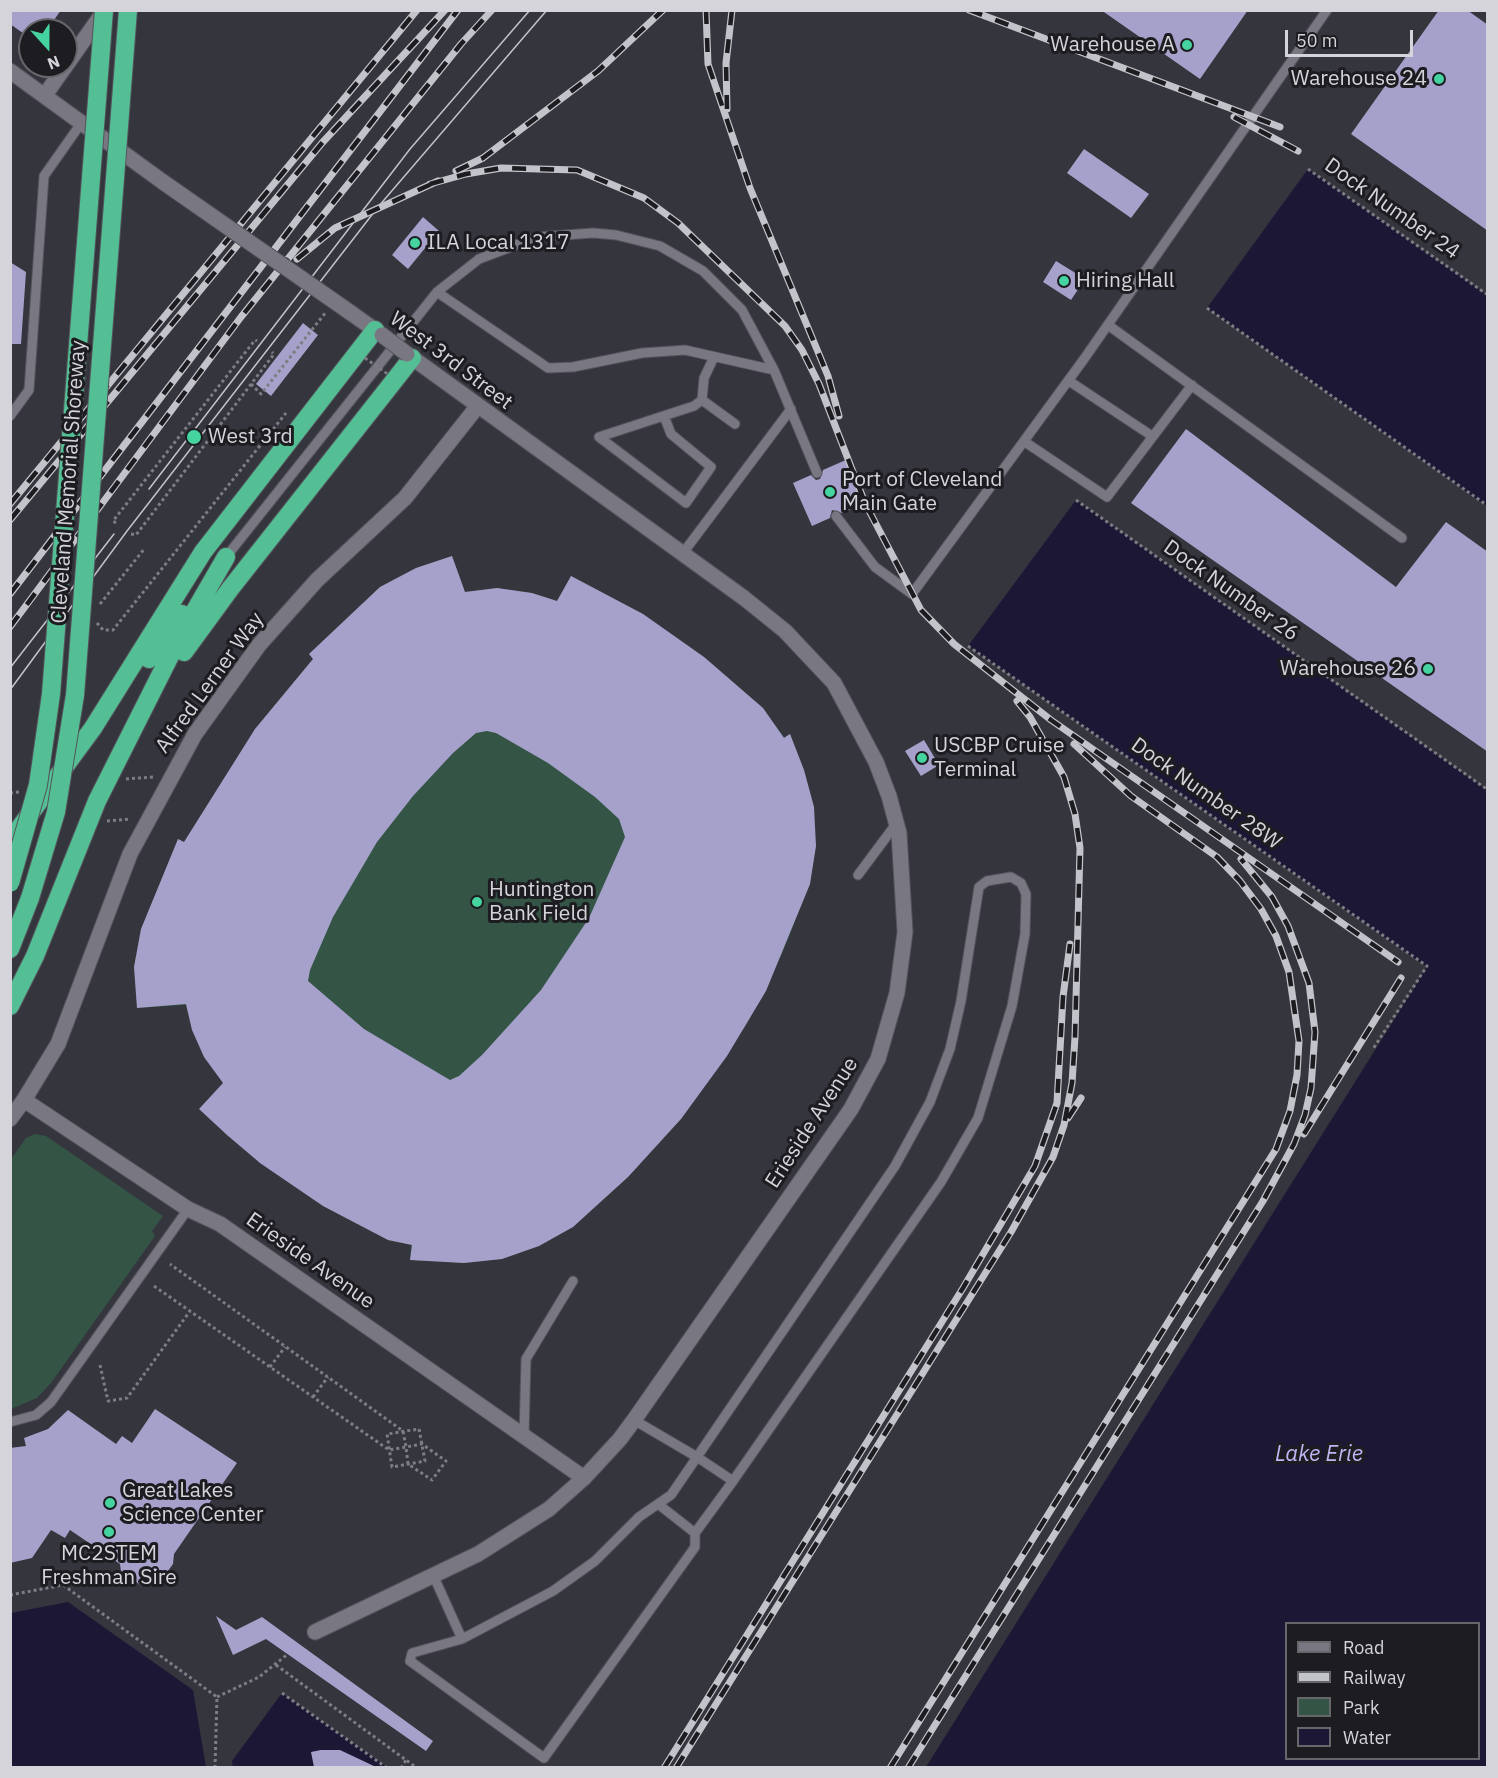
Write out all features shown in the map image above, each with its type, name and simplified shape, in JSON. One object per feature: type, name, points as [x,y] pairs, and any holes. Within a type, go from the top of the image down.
[{"type":"highway","name":"Cleveland Memorial Shoreway","points":[[10,883],[38,785],[51,694],[104,10]]},
{"type":"highway","name":"Cleveland Memorial Shoreway","points":[[10,949],[30,898],[56,812],[75,695],[128,10]]},
{"type":"highway","points":[[10,841],[93,728],[208,544],[379,332]]},
{"type":"highway","points":[[138,721],[230,589],[410,356]]},
{"type":"highway","points":[[10,1006],[34,956],[90,816],[177,642],[226,557]]},
{"type":"highway","points":[[93,728],[136,678],[226,557]]},
{"type":"street","points":[[45,95],[104,10]]},
{"type":"street","name":"West 3rd Street","points":[[10,71],[163,182],[379,332],[477,407],[683,553],[785,631],[834,683],[848,705]]},
{"type":"street","name":"Alfred Lerner Way","points":[[24,1100],[58,1044],[110,904],[147,817],[195,734],[259,645],[317,580],[405,498],[477,407]]},
{"type":"street","name":"Erieside Avenue","points":[[315,1632],[434,1577],[520,1529],[549,1509],[584,1478],[621,1438],[851,1110],[878,1059],[897,993],[905,932],[904,884],[896,824],[876,762],[848,705]]},
{"type":"street","points":[[10,1119],[24,1100]]},
{"type":"street","name":"Erieside Avenue","points":[[24,1100],[189,1209],[220,1224],[584,1478]]},
{"type":"lane","points":[[836,516],[875,567],[912,594],[1069,381],[1328,10]]},
{"type":"lane","points":[[10,416],[29,390],[44,176],[82,122]]},
{"type":"lane","points":[[226,557],[437,292],[479,259],[537,237],[593,233],[638,240],[683,258],[716,283],[742,310],[774,370],[817,472]]},
{"type":"lane","points":[[437,292],[548,368],[573,367],[642,353],[685,350],[774,370]]},
{"type":"lane","points":[[1108,325],[1402,538]]},
{"type":"lane","points":[[664,416],[671,434],[711,467],[686,503],[599,437],[694,406],[702,400],[704,378],[714,357]]},
{"type":"lane","points":[[1069,381],[1152,436]]},
{"type":"lane","points":[[1025,442],[1107,496],[1192,385]]},
{"type":"lane","points":[[702,400],[735,424]]},
{"type":"lane","points":[[683,553],[791,409]]},
{"type":"lane","points":[[858,875],[896,824]]},
{"type":"lane","points":[[1011,877],[1022,883],[1026,894],[1025,934],[1012,1006],[978,1118],[942,1182],[734,1481],[695,1533],[695,1547],[544,1758],[410,1661],[412,1653],[462,1639],[553,1591],[595,1561],[639,1517],[671,1495],[895,1166],[930,1102],[952,1039],[979,887],[987,881],[1011,877]]},
{"type":"lane","points":[[10,1422],[36,1415],[51,1402],[189,1209]]},
{"type":"lane","points":[[524,1436],[526,1359],[573,1281]]},
{"type":"lane","points":[[634,1420],[734,1481]]},
{"type":"lane","points":[[658,1504],[695,1533]]},
{"type":"lane","points":[[434,1577],[462,1639]]},
{"type":"path","name":"Dock Number 24","points":[[1308,169],[1488,295]]},
{"type":"path","points":[[251,384],[261,394],[334,301]]},
{"type":"path","points":[[1207,308],[1488,506]]},
{"type":"path","points":[[116,523],[113,521],[255,340],[257,341]]},
{"type":"path","points":[[131,534],[136,536],[274,354],[272,352]]},
{"type":"path","points":[[365,358],[389,375]]},
{"type":"path","points":[[95,622],[103,630],[113,630],[291,407]]},
{"type":"path","name":"Dock Number 26","points":[[1076,500],[1488,790]]},
{"type":"path","points":[[94,612],[145,548]]},
{"type":"path","name":"Dock Number 28W","points":[[968,646],[1427,966],[1373,1049]]},
{"type":"path","points":[[123,779],[169,777]]},
{"type":"path","points":[[101,822],[147,817]]},
{"type":"path","points":[[154,1286],[389,1450],[406,1447],[422,1444],[446,1461],[432,1480],[408,1464],[406,1447],[403,1431],[170,1264]]},
{"type":"path","points":[[100,1365],[108,1401],[127,1398],[190,1311]]},
{"type":"path","points":[[270,1366],[285,1347]]},
{"type":"path","points":[[313,1396],[328,1377]]},
{"type":"path","points":[[419,1429],[422,1444],[425,1461],[392,1467],[387,1434],[419,1429]]},
{"type":"path","points":[[10,1594],[63,1585],[217,1697]]},
{"type":"path","points":[[217,1697],[259,1677],[288,1654]]},
{"type":"path","points":[[276,1665],[417,1767]]},
{"type":"path","points":[[282,1693],[387,1767]]},
{"type":"path","points":[[215,1767],[217,1697]]},
{"type":"path","points":[[401,1767],[406,1760]]},
{"type":"green space","name":"Huntington Bank Field","points":[[452,556],[465,592],[497,588],[532,593],[557,601],[571,576],[643,614],[704,657],[763,708],[784,737],[790,734],[804,770],[814,807],[810,884],[782,954],[747,1024],[681,1119],[628,1177],[573,1227],[539,1246],[502,1259],[464,1263],[410,1260],[411,1245],[388,1240],[323,1206],[260,1163],[223,1083],[192,1030],[186,1005],[137,1008],[134,967],[141,929],[178,839],[184,842],[255,729],[313,659],[309,654],[380,587],[416,568]]},
{"type":"green space","points":[[35,1134],[46,1136],[163,1216],[152,1231],[155,1236],[51,1383],[37,1398],[11,1409],[11,1159],[26,1138]]},
{"type":"water","points":[[1308,169],[1487,295],[1487,506],[1207,308]]},
{"type":"water","name":"Lake Erie","points":[[1076,500],[1487,790],[1487,1767],[926,1767],[1427,967],[968,646]]},
{"type":"water","points":[[68,1602],[193,1690],[206,1767],[11,1767],[11,1613]]},
{"type":"water","points":[[282,1693],[387,1767],[233,1768],[232,1761]]},
{"type":"building","points":[[10,10],[61,10],[55,18],[18,18],[18,30],[10,24]]},
{"type":"building","name":"Warehouse A","points":[[1101,10],[1248,10],[1200,79]]},
{"type":"building","name":"Warehouse 24","points":[[1439,10],[1467,10],[1488,25],[1488,231],[1351,134]]},
{"type":"building","points":[[1084,149],[1149,194],[1131,218],[1067,173]]},
{"type":"building","name":"ILA Local 1317","points":[[423,217],[439,231],[408,269],[392,255]]},
{"type":"building","name":"Hiring Hall","points":[[1056,261],[1085,279],[1071,300],[1043,282]]},
{"type":"building","points":[[10,262],[26,272],[21,344],[10,344]]},
{"type":"building","points":[[303,323],[318,335],[271,396],[256,384]]},
{"type":"building","name":"Warehouse 26","points":[[1186,429],[1396,587],[1446,522],[1488,552],[1488,752],[1131,503]]},
{"type":"building","name":"Port of Cleveland Main Gate","points":[[848,459],[867,502],[842,513],[832,510],[830,518],[812,526],[793,483],[811,475],[816,480],[820,479],[823,470]]},
{"type":"building","name":"Huntington Bank Field","points":[[452,556],[465,592],[497,588],[532,593],[557,601],[571,576],[643,614],[704,657],[763,708],[784,738],[790,734],[804,770],[814,807],[816,846],[810,884],[766,991],[727,1056],[681,1119],[628,1177],[573,1227],[539,1246],[502,1259],[464,1263],[410,1260],[412,1245],[388,1240],[323,1206],[260,1163],[227,1135],[199,1109],[223,1083],[204,1057],[192,1030],[186,1004],[137,1008],[134,967],[141,929],[178,839],[184,842],[255,729],[313,659],[309,654],[380,587],[416,568]],"holes":[[[487,731],[496,733],[548,763],[595,797],[619,819],[625,837],[589,918],[541,990],[482,1055],[459,1076],[450,1080],[364,1029],[308,981],[310,970],[333,917],[377,842],[413,796],[453,753],[476,733]]]},
{"type":"building","name":"USCBP Cruise Terminal","points":[[924,740],[939,765],[921,776],[905,751]]},
{"type":"building","name":"Great Lakes Science Center","points":[[155,1409],[237,1463],[174,1554],[173,1564],[157,1586],[154,1584],[142,1586],[121,1572],[120,1564],[70,1530],[65,1538],[51,1530],[32,1558],[10,1563],[10,1448],[26,1446],[24,1438],[48,1429],[68,1410],[116,1444],[122,1436],[132,1443]]},
{"type":"building","points":[[216,1616],[236,1630],[262,1617],[433,1741],[426,1751],[266,1639],[233,1655]]},
{"type":"building","points":[[340,1750],[376,1767],[314,1767],[311,1752]]},
{"type":"tram line","points":[[149,489],[410,149],[530,10]]},
{"type":"tram line","points":[[10,690],[127,531],[378,207],[547,10]]},
{"type":"tram line","points":[[10,668],[114,534]]},
{"type":"railway","points":[[10,504],[417,10]]},
{"type":"railway","points":[[10,520],[322,143],[445,10]]},
{"type":"railway","points":[[10,594],[458,10]]},
{"type":"railway","points":[[10,627],[241,317],[461,44],[492,10]]},
{"type":"railway","points":[[456,171],[483,158],[598,71],[663,10]]},
{"type":"railway","points":[[706,10],[708,64],[750,188],[828,376],[839,416]]},
{"type":"railway","points":[[727,109],[726,63],[732,10]]},
{"type":"railway","points":[[969,10],[1280,127]]},
{"type":"railway","points":[[1234,117],[1298,151]]},
{"type":"railway","points":[[430,184],[466,174],[501,168],[577,170],[644,198],[678,223],[785,326],[802,350],[819,384],[865,503],[921,610],[954,644],[1051,720],[1398,962]]},
{"type":"railway","points":[[297,259],[335,228],[438,181]]},
{"type":"railway","points":[[676,1768],[1011,1232],[1053,1157],[1064,1125],[1072,1083],[1075,1037],[1080,848],[1075,814],[1064,777],[1030,717],[1017,701]]},
{"type":"railway","points":[[890,1768],[1276,1149],[1290,1111],[1297,1075],[1299,1041],[1289,972],[1276,936],[1261,909],[1240,881],[1217,857],[1131,796],[1074,744]]},
{"type":"railway","points":[[908,1768],[1263,1201],[1294,1144],[1305,1115],[1311,1088],[1315,1032],[1309,983],[1288,926],[1272,897],[1241,859]]},
{"type":"railway","points":[[664,1768],[963,1288],[1035,1166],[1057,1103],[1063,997],[1070,944]]},
{"type":"railway","points":[[1304,1134],[1401,978]]},
{"type":"railway","points":[[1068,1118],[1081,1098]]},
{"type":"place","name":"Warehouse A","points":[[1187,45]]},
{"type":"place","name":"Warehouse 24","points":[[1439,79]]},
{"type":"place","name":"ILA Local 1317","points":[[415,243]]},
{"type":"place","name":"Hiring Hall","points":[[1064,281]]},
{"type":"place","name":"West 3rd","points":[[194,437]]},
{"type":"place","name":"Port of Cleveland Main Gate","points":[[830,492]]},
{"type":"place","name":"Warehouse 26","points":[[1428,669]]},
{"type":"place","name":"USCBP Cruise Terminal","points":[[922,758]]},
{"type":"place","name":"Huntington Bank Field","points":[[477,902]]},
{"type":"place","name":"Great Lakes Science Center","points":[[110,1503]]},
{"type":"place","name":"MC2STEM Freshman Sire","points":[[109,1532]]}]
